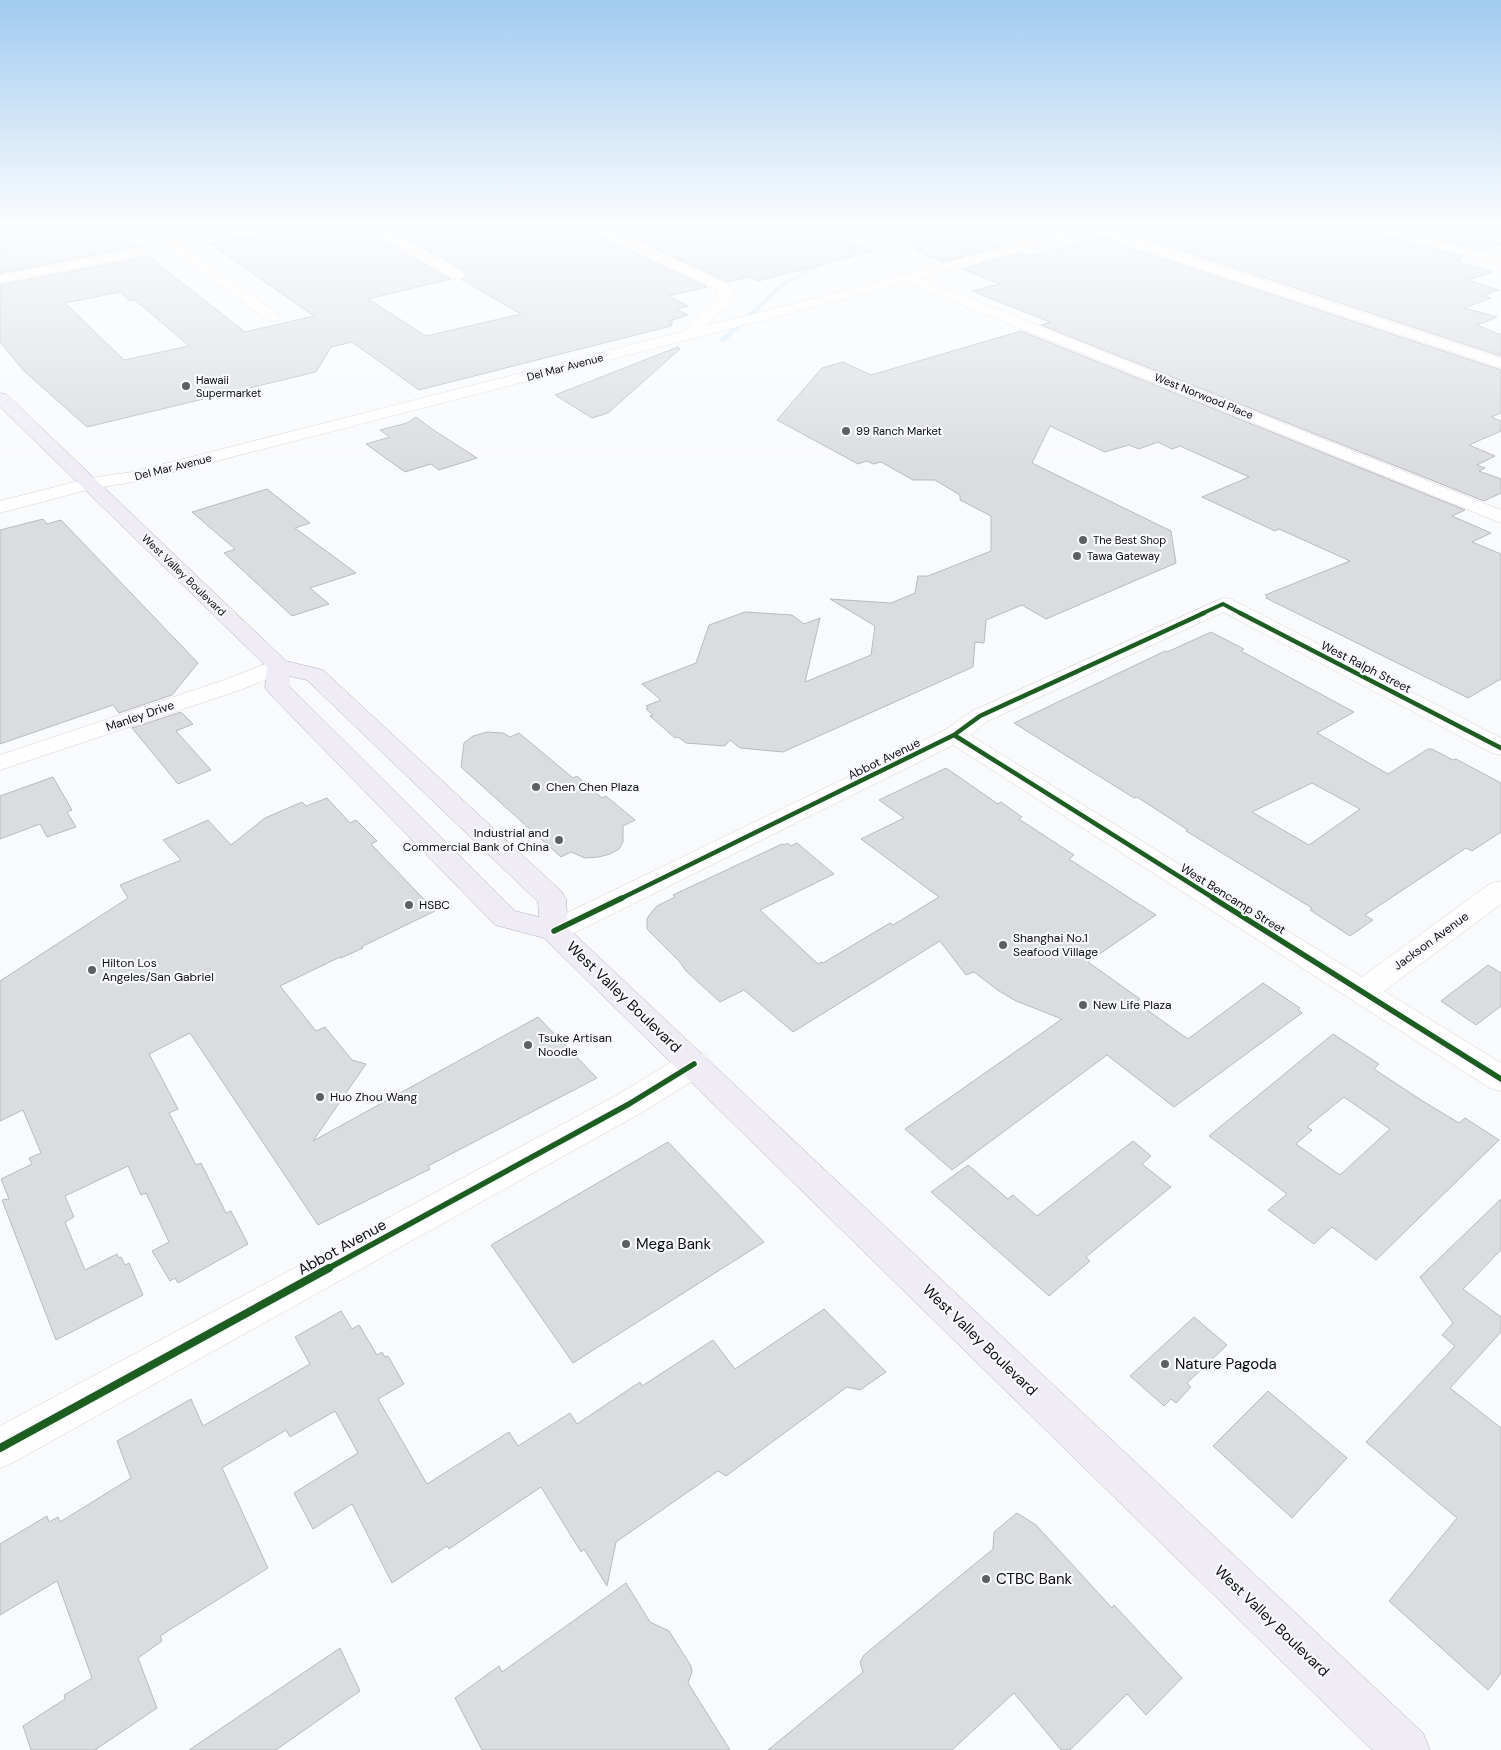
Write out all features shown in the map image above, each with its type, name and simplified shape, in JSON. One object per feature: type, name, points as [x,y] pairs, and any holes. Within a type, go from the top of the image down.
[{"type":"main road","name":"West Valley Boulevard","points":[[0,398],[278,666],[276,688],[505,918],[554,931],[1406,1750]]},
{"type":"main road","points":[[278,666],[315,675],[552,898],[554,931]]},
{"type":"street","points":[[260,308],[274,318]]},
{"type":"street","points":[[689,334],[717,308]]},
{"type":"street","name":"Del Mar Avenue","points":[[0,507],[90,484],[132,477],[793,308]]},
{"type":"street","name":"West Norwood Place","points":[[982,308],[1501,517]]},
{"type":"street","points":[[1334,308],[1501,362]]},
{"type":"street","name":"Abbot Avenue","points":[[554,931],[954,735],[980,716],[1223,604]]},
{"type":"street","name":"West Ralph Street","points":[[1223,604],[1501,748]]},
{"type":"street","name":"Manley Drive","points":[[0,763],[235,684],[278,666]]},
{"type":"street","name":"West Bencamp Street","points":[[954,735],[1501,1079]]},
{"type":"street","name":"Jackson Avenue","points":[[1362,992],[1501,890]]},
{"type":"street","name":"Abbot Avenue","points":[[0,1448],[629,1104],[694,1064]]},
{"type":"building","points":[[0,308],[70,308],[124,360],[189,346],[144,308],[214,308],[245,332],[314,316],[302,308],[382,308],[426,336],[521,314],[510,308],[681,308],[676,309],[688,315],[669,321],[673,323],[670,323],[671,326],[419,390],[352,342],[331,347],[316,372],[87,427],[24,371],[0,342]]},
{"type":"building","points":[[1014,308],[1311,308],[1501,370],[1501,413],[1491,417],[1501,421],[1501,431],[1469,445],[1495,456],[1477,465],[1485,468],[1479,471],[1501,479],[1501,493],[1484,501],[1041,325],[1050,322]]},
{"type":"building","points":[[1355,308],[1465,308],[1497,317],[1477,325],[1501,335],[1501,356]]},
{"type":"building","points":[[1021,331],[1465,510],[1452,516],[1491,533],[1472,542],[1501,554],[1501,679],[1468,698],[1266,598],[1268,597],[1265,595],[1350,561],[1279,529],[1275,531],[1202,497],[1249,477],[1180,446],[1172,449],[1158,442],[1139,449],[1129,445],[1105,452],[1050,426],[1032,463],[1171,531],[1176,563],[1046,619],[1022,605],[986,620],[984,643],[975,642],[973,667],[783,752],[740,748],[730,740],[725,746],[686,743],[678,737],[675,738],[650,716],[653,715],[646,709],[648,708],[646,706],[661,700],[642,684],[696,663],[709,625],[745,612],[792,615],[804,624],[820,618],[805,682],[871,655],[875,626],[830,599],[891,603],[915,593],[918,576],[928,576],[991,551],[991,516],[960,500],[960,495],[935,480],[913,480],[881,462],[873,464],[867,461],[858,464],[777,420],[822,368],[843,362],[871,375]]},
{"type":"building","points":[[678,347],[680,349],[608,413],[592,418],[555,395]]},
{"type":"building","points":[[416,417],[477,458],[439,470],[431,464],[405,472],[366,444],[390,437],[380,430],[407,423]]},
{"type":"building","points":[[267,489],[310,523],[295,528],[356,573],[310,588],[329,604],[292,616],[224,553],[235,549],[192,512]]},
{"type":"building","points":[[43,519],[47,524],[61,520],[198,663],[172,695],[119,713],[113,705],[0,744],[0,530]]},
{"type":"building","points":[[1211,632],[1244,649],[1241,651],[1354,712],[1317,733],[1388,774],[1428,749],[1432,749],[1453,760],[1456,759],[1501,783],[1501,832],[1472,851],[1466,848],[1365,915],[1373,920],[1350,936],[1310,910],[1312,908],[1186,831],[1188,830],[1137,797],[1134,798],[1014,723],[1165,651],[1167,652]],"holes":[[[1312,783],[1360,809],[1309,845],[1252,812]]]},
{"type":"building","points":[[181,712],[193,724],[176,731],[211,770],[178,784],[132,728]]},
{"type":"building","name":"Chen Chen Plaza","points":[[487,732],[503,733],[510,737],[519,733],[573,778],[577,776],[602,798],[606,796],[635,820],[623,826],[623,842],[619,849],[599,857],[585,858],[571,852],[561,857],[461,767],[464,743],[473,736]]},
{"type":"building","points":[[946,768],[998,804],[1001,802],[1022,817],[1019,819],[1074,855],[1069,859],[1156,915],[1088,962],[1140,999],[1136,1002],[1188,1039],[1263,983],[1300,1008],[1298,1010],[1302,1013],[1174,1107],[1107,1055],[952,1170],[905,1129],[1062,1019],[1016,1001],[974,972],[966,975],[940,941],[793,1032],[744,990],[720,1002],[686,971],[679,961],[647,929],[647,919],[650,914],[657,906],[675,897],[673,895],[782,844],[788,843],[791,846],[797,843],[834,874],[760,910],[818,964],[823,963],[890,923],[893,925],[939,897],[861,839],[904,818],[879,800]]},
{"type":"building","points":[[53,777],[72,810],[67,812],[76,827],[47,837],[40,824],[0,839],[0,796]]},
{"type":"building","points":[[327,798],[350,823],[356,820],[377,841],[371,844],[435,911],[361,947],[363,948],[280,986],[316,1031],[325,1027],[352,1060],[366,1064],[313,1141],[538,1017],[597,1078],[428,1166],[430,1169],[318,1225],[190,1033],[149,1054],[178,1109],[169,1113],[196,1165],[201,1163],[226,1213],[231,1211],[248,1244],[178,1283],[175,1278],[170,1281],[152,1251],[169,1242],[146,1193],[141,1195],[128,1166],[65,1196],[74,1217],[65,1222],[85,1270],[117,1254],[125,1265],[129,1263],[143,1295],[56,1340],[2,1200],[9,1199],[1,1179],[32,1164],[29,1158],[41,1153],[23,1110],[0,1121],[0,981],[128,898],[120,885],[181,860],[163,840],[208,820],[231,845],[265,818],[302,802],[306,806]]},
{"type":"building","points":[[1488,965],[1501,973],[1501,1006],[1476,1025],[1441,1001]]},
{"type":"building","points":[[1333,1034],[1379,1064],[1374,1069],[1421,1100],[1459,1123],[1465,1118],[1499,1140],[1376,1260],[1332,1227],[1314,1244],[1268,1210],[1287,1194],[1209,1136]],"holes":[[[1344,1097],[1390,1129],[1340,1175],[1296,1144],[1312,1130],[1307,1127]]]},
{"type":"building","points":[[1133,1141],[1151,1156],[1142,1164],[1171,1187],[1086,1257],[1090,1261],[1049,1296],[931,1192],[968,1165],[1008,1199],[1013,1195],[1037,1216]]},
{"type":"building","points":[[668,1142],[764,1242],[573,1363],[491,1245]]},
{"type":"building","points":[[1501,1199],[1501,1250],[1463,1289],[1501,1317],[1501,1332],[1450,1388],[1501,1428],[1501,1673],[1488,1690],[1389,1601],[1457,1518],[1366,1442],[1455,1346],[1442,1335],[1453,1323],[1420,1277]]},
{"type":"building","points":[[824,1309],[886,1372],[860,1390],[847,1387],[726,1476],[718,1471],[616,1542],[607,1586],[584,1549],[581,1552],[541,1487],[449,1549],[447,1546],[392,1583],[352,1504],[313,1529],[294,1493],[358,1453],[335,1411],[290,1437],[286,1430],[222,1468],[268,1568],[160,1636],[162,1641],[138,1658],[157,1708],[95,1750],[31,1750],[23,1726],[65,1699],[64,1695],[92,1678],[57,1581],[0,1615],[0,1544],[47,1516],[49,1522],[58,1517],[60,1522],[131,1478],[117,1441],[191,1399],[203,1426],[310,1364],[295,1337],[341,1311],[352,1329],[359,1325],[377,1355],[382,1352],[385,1357],[388,1356],[404,1384],[378,1399],[427,1484],[509,1432],[518,1446],[570,1413],[577,1424],[640,1382],[642,1386],[713,1340],[735,1369]]},
{"type":"building","points":[[1194,1317],[1227,1345],[1187,1383],[1191,1387],[1176,1403],[1171,1399],[1164,1406],[1130,1376]]},
{"type":"building","points":[[1268,1391],[1347,1458],[1292,1518],[1213,1446]]},
{"type":"building","points":[[1017,1513],[1036,1525],[1112,1608],[1114,1605],[1182,1678],[1146,1715],[1127,1694],[1070,1750],[1061,1750],[1014,1693],[952,1750],[768,1750],[863,1672],[860,1662],[864,1655],[993,1549],[994,1532]]},
{"type":"building","points":[[626,1583],[650,1622],[669,1631],[691,1666],[692,1672],[688,1683],[730,1750],[482,1750],[455,1698],[499,1666],[502,1672]]},
{"type":"building","points":[[340,1648],[360,1691],[276,1750],[189,1750]]},
{"type":"waterway","points":[[723,340],[758,308]]},
{"type":"cycle path","points":[[554,931],[954,735],[980,716],[1223,604],[1501,748]]},
{"type":"cycle path","points":[[954,735],[1501,1079]]},
{"type":"cycle path","points":[[0,1448],[629,1104],[694,1064]]},
{"type":"place","name":"Hawaii Supermarket","points":[[186,386]]},
{"type":"place","name":"99 Ranch Market","points":[[846,431]]},
{"type":"place","name":"The Best Shop","points":[[1083,540]]},
{"type":"place","name":"Tawa Gateway","points":[[1077,556]]},
{"type":"place","name":"Chen Chen Plaza","points":[[536,787]]},
{"type":"place","name":"Industrial and Commercial Bank of China","points":[[559,840]]},
{"type":"place","name":"HSBC","points":[[409,905]]},
{"type":"place","name":"Shanghai No.1 Seafood Village","points":[[1003,945]]},
{"type":"place","name":"Hilton Los Angeles/San Gabriel","points":[[92,970]]},
{"type":"place","name":"New Life Plaza","points":[[1083,1005]]},
{"type":"place","name":"Tsuke Artisan Noodle","points":[[528,1045]]},
{"type":"place","name":"Huo Zhou Wang","points":[[320,1097]]},
{"type":"place","name":"Mega Bank","points":[[626,1244]]},
{"type":"place","name":"Nature Pagoda","points":[[1165,1364]]},
{"type":"place","name":"CTBC Bank","points":[[986,1579]]}]
